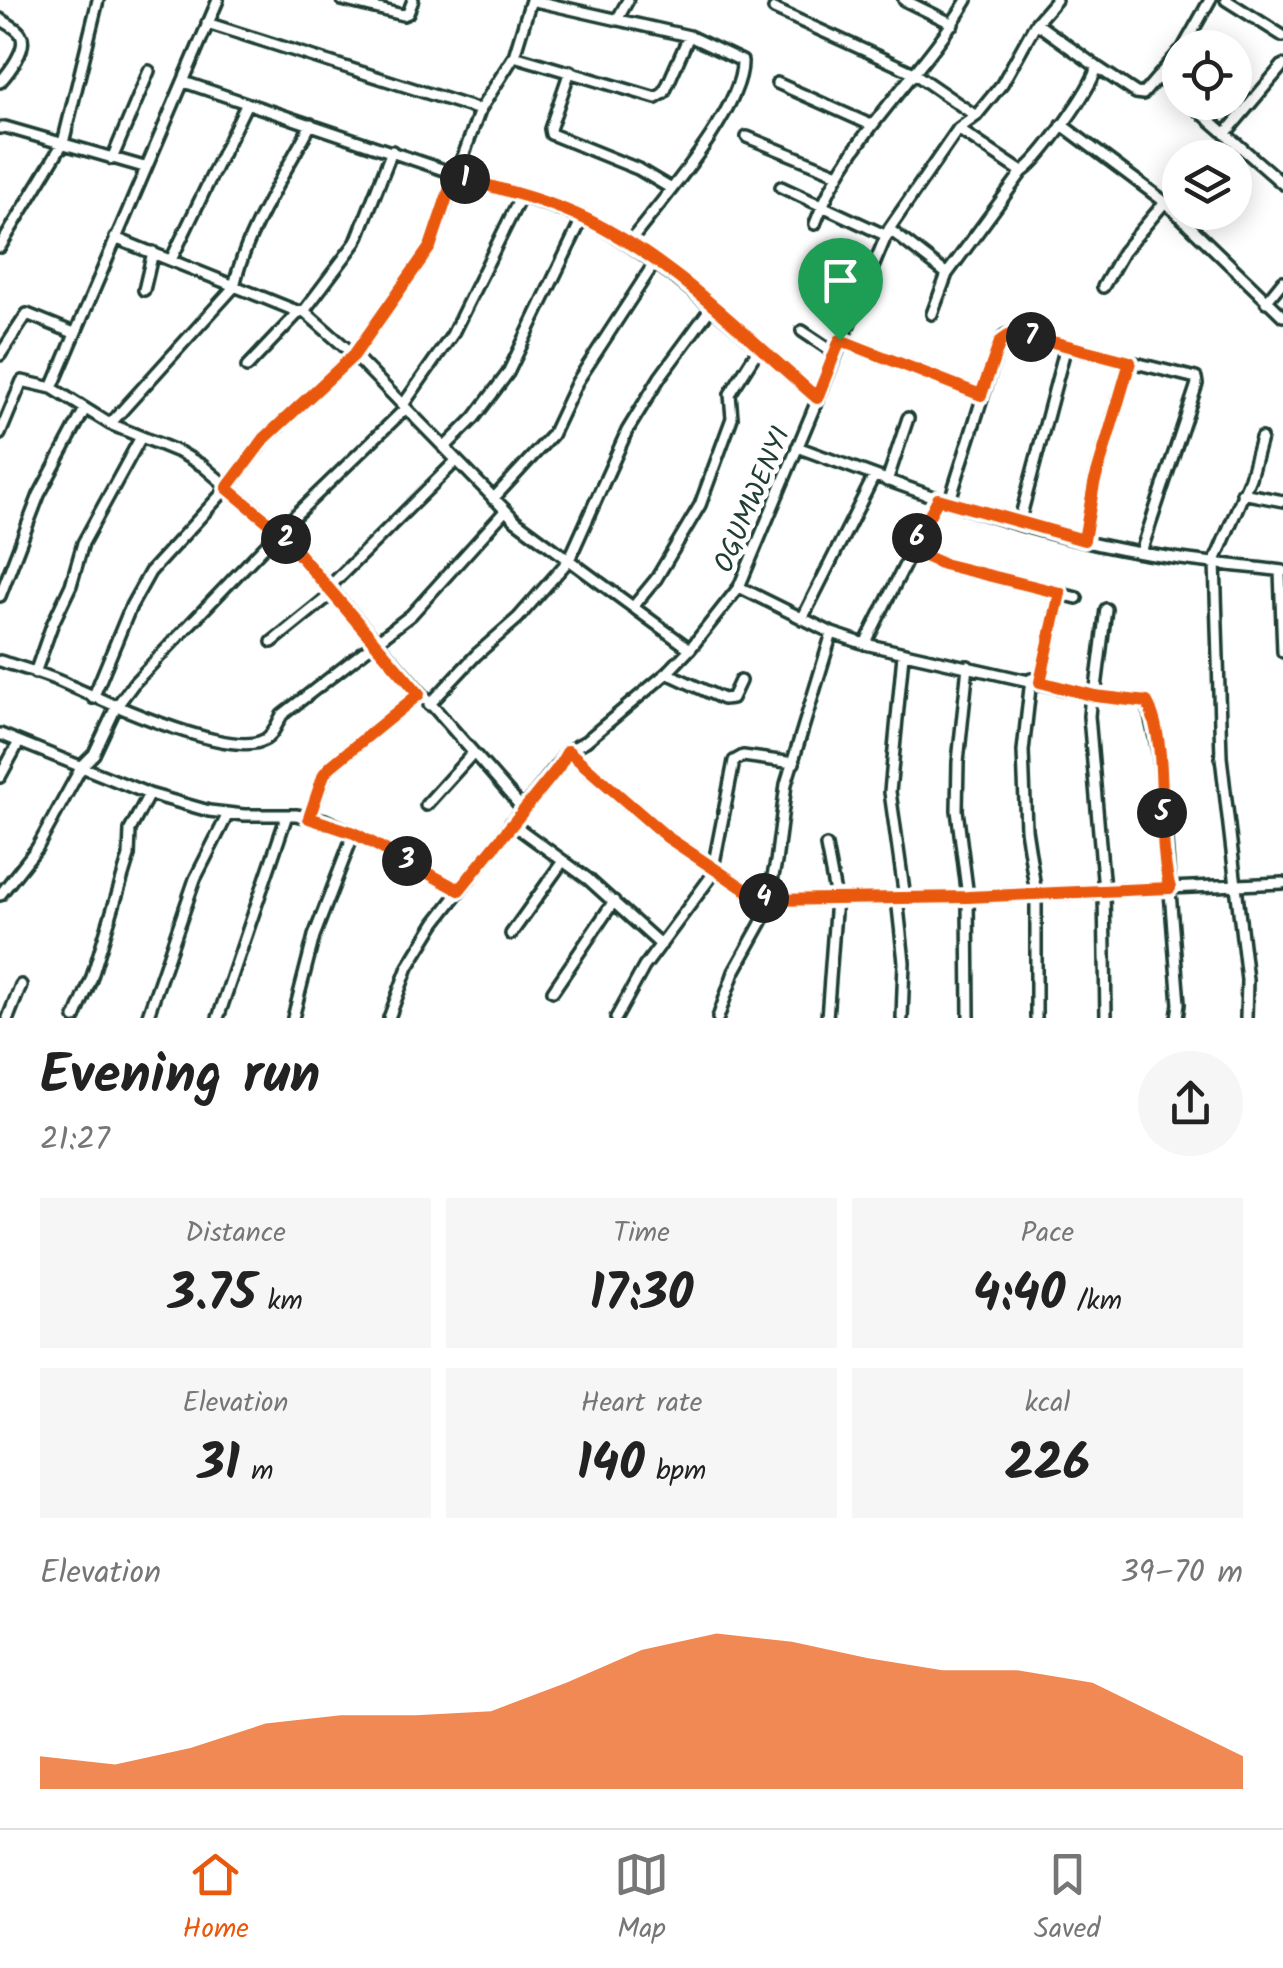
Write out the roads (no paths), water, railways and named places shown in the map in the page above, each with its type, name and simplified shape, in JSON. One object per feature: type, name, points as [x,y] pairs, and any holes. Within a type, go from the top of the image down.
[{"type":"street","points":[[0,247],[63,143],[98,0]]},
{"type":"street","points":[[52,388],[218,0]]},
{"type":"street","points":[[342,0],[405,15],[413,0]]},
{"type":"street","points":[[93,698],[130,606],[150,572],[227,488],[264,439],[354,355],[430,247],[480,110],[514,56],[531,0],[689,36],[738,58],[744,66],[740,84],[711,136],[629,242]]},
{"type":"street","points":[[617,20],[628,0]]},
{"type":"street","points":[[904,0],[953,24]]},
{"type":"street","points":[[816,224],[838,174],[871,125],[953,24],[967,0]]},
{"type":"street","name":"OGUMWENYI","points":[[389,1018],[408,966],[459,890],[568,751],[667,673],[739,587],[888,232],[958,130],[976,116],[1012,69],[1036,23],[1056,0]]},
{"type":"street","points":[[1192,30],[1210,0]]},
{"type":"street","points":[[1226,0],[1283,36]]},
{"type":"street","points":[[774,9],[912,72],[976,116]]},
{"type":"street","points":[[0,18],[23,38],[22,48],[0,82]]},
{"type":"street","points":[[207,23],[480,110]]},
{"type":"street","points":[[1036,23],[1136,93],[1143,94],[1162,72]]},
{"type":"street","points":[[514,56],[656,98],[664,93],[689,36]]},
{"type":"street","points":[[1225,134],[1283,65]]},
{"type":"street","points":[[932,314],[948,274],[1022,172],[1062,125],[1093,80],[1097,67]]},
{"type":"street","points":[[112,159],[149,71]]},
{"type":"street","points":[[570,71],[551,134],[625,163],[670,188]]},
{"type":"street","points":[[1158,77],[1162,80]]},
{"type":"street","points":[[184,82],[583,217],[629,242],[713,305],[817,398]]},
{"type":"street","points":[[777,83],[871,125]]},
{"type":"street","points":[[171,260],[246,105]]},
{"type":"street","points":[[1209,120],[1283,184]]},
{"type":"street","points":[[110,424],[234,287],[248,244],[310,124]]},
{"type":"street","points":[[1062,125],[1162,200]]},
{"type":"street","points":[[0,128],[144,167]]},
{"type":"street","points":[[958,130],[1022,172]]},
{"type":"street","points":[[747,137],[838,174]]},
{"type":"street","points":[[247,367],[302,312],[356,242],[392,151]]},
{"type":"street","points":[[1272,176],[1283,167]]},
{"type":"street","points":[[781,187],[888,232],[948,274]]},
{"type":"street","points":[[0,896],[36,848],[82,766],[94,754],[116,707],[134,683],[404,406],[452,335],[521,196]]},
{"type":"street","points":[[1103,287],[1123,252],[1162,206]]},
{"type":"street","points":[[444,448],[474,418],[508,373],[583,217]]},
{"type":"street","points":[[1193,230],[1283,316]]},
{"type":"street","points":[[115,238],[302,312],[354,355],[505,511],[690,649]]},
{"type":"street","points":[[144,290],[153,252]]},
{"type":"street","points":[[493,498],[552,435],[578,382],[656,262]]},
{"type":"street","points":[[1266,302],[1283,281]]},
{"type":"street","points":[[429,705],[518,618],[569,560],[628,431],[660,377],[713,305]]},
{"type":"street","points":[[0,356],[27,314],[74,332]]},
{"type":"street","points":[[802,331],[835,354]]},
{"type":"street","points":[[865,644],[911,550],[943,501],[1000,342],[1014,332],[1192,375],[1196,384],[1141,552]]},
{"type":"street","points":[[840,340],[981,395]]},
{"type":"street","points":[[1020,523],[1066,346]]},
{"type":"street","points":[[633,607],[656,579],[700,505],[732,418],[730,394],[759,348]]},
{"type":"street","points":[[1084,540],[1094,484],[1130,362]]},
{"type":"street","points":[[0,434],[22,381],[52,388],[110,424],[203,466],[279,531],[522,808]]},
{"type":"street","points":[[0,596],[40,495],[86,409]]},
{"type":"street","points":[[887,481],[908,418]]},
{"type":"street","points":[[36,673],[83,543],[141,436]]},
{"type":"street","points":[[1246,1018],[1248,995],[1221,757],[1214,561],[1261,438]]},
{"type":"street","points":[[798,448],[943,501],[1084,540],[1141,552],[1282,571],[1283,652]]},
{"type":"street","points":[[272,642],[331,590],[455,462]]},
{"type":"street","points":[[802,619],[874,476]]},
{"type":"street","points":[[1242,493],[1283,501]]},
{"type":"street","points":[[0,661],[166,725],[236,743],[261,741],[282,715],[412,616],[505,511]]},
{"type":"street","points":[[911,550],[943,564],[1078,598]]},
{"type":"street","points":[[739,587],[832,633],[865,644],[1093,695],[1147,702],[1159,755],[1177,1018]]},
{"type":"street","points":[[1036,1018],[1036,894],[1026,829],[1023,751],[1035,681],[1060,593]]},
{"type":"street","points":[[1106,610],[1090,735],[1104,890],[1106,1018]]},
{"type":"street","points":[[718,1018],[728,986],[764,918],[783,802],[832,633]]},
{"type":"street","points":[[902,1018],[901,898],[890,792],[903,654]]},
{"type":"street","points":[[968,666],[957,810],[968,897],[969,1018]]},
{"type":"street","points":[[667,673],[722,699],[732,698],[740,681]]},
{"type":"street","points":[[309,818],[324,774],[331,766],[419,694]]},
{"type":"street","points":[[0,734],[148,794],[228,814],[309,818],[354,833],[459,890]]},
{"type":"street","points":[[0,777],[19,742]]},
{"type":"street","points":[[568,751],[667,837],[752,894],[768,900],[968,897],[1283,883]]},
{"type":"street","points":[[426,805],[473,753]]},
{"type":"street","points":[[616,1018],[644,967],[714,869],[734,760],[743,756],[794,764]]},
{"type":"street","points":[[75,1018],[91,980],[129,856],[130,830],[148,794]]},
{"type":"street","points":[[147,1018],[195,879],[228,814]]},
{"type":"street","points":[[218,1018],[287,815]]},
{"type":"street","points":[[511,823],[614,901],[661,945]]},
{"type":"street","points":[[293,1018],[314,936],[354,833]]},
{"type":"street","points":[[826,846],[836,899],[826,1018]]},
{"type":"street","points":[[511,934],[563,861]]},
{"type":"street","points":[[554,991],[614,901]]},
{"type":"street","points":[[8,1018],[21,985]]}]
